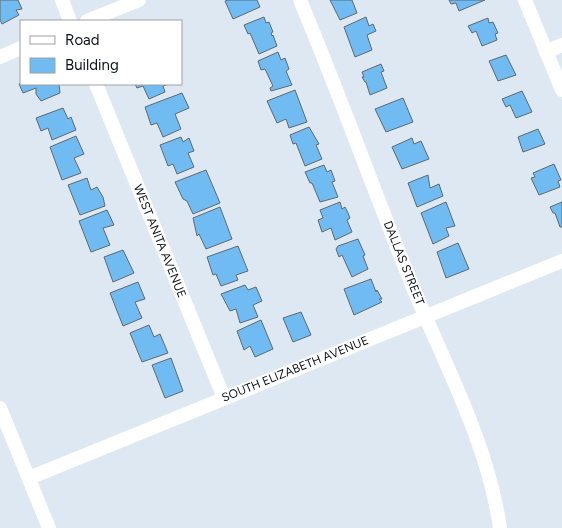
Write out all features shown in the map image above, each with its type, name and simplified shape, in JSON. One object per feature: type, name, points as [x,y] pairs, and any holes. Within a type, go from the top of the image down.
[{"type":"street","points":[[62,0],[70,20]]},
{"type":"street","points":[[89,20],[139,0]]},
{"type":"street","name":"DALLAS STREET","points":[[300,0],[487,467],[496,502],[500,528]]},
{"type":"street","points":[[525,0],[562,90]]},
{"type":"street","points":[[546,52],[562,45]]},
{"type":"street","points":[[0,57],[20,48]]},
{"type":"street","name":"WEST ANITA AVENUE","points":[[96,85],[224,398]]},
{"type":"street","name":"SOUTH ELIZABETH AVENUE","points":[[29,478],[562,261]]},
{"type":"street","points":[[0,408],[49,528]]},
{"type":"building","points":[[0,0],[18,0],[22,9],[16,10],[19,15],[2,24],[0,20]]},
{"type":"building","points":[[257,0],[260,7],[233,19],[225,1]]},
{"type":"building","points":[[330,0],[352,0],[357,13],[340,20]]},
{"type":"building","points":[[449,0],[485,0],[459,11],[456,3],[451,4]]},
{"type":"building","points":[[264,17],[266,23],[269,22],[273,32],[271,33],[272,36],[277,46],[259,54],[250,33],[248,34],[244,25]]},
{"type":"building","points":[[366,17],[369,26],[373,24],[376,31],[367,35],[372,50],[355,57],[344,27]]},
{"type":"building","points":[[488,18],[489,23],[493,22],[498,33],[495,34],[497,40],[482,46],[476,31],[472,33],[468,26]]},
{"type":"building","points":[[278,52],[281,60],[285,58],[289,69],[286,71],[292,85],[271,91],[270,88],[273,86],[265,69],[261,70],[258,61]]},
{"type":"building","points":[[506,55],[516,75],[498,81],[489,61]]},
{"type":"building","points":[[381,64],[384,71],[381,72],[387,88],[370,95],[366,82],[362,77],[364,77],[362,72]]},
{"type":"building","points":[[19,84],[59,85],[60,93],[41,101],[36,94],[36,88],[23,93]]},
{"type":"building","points":[[136,85],[166,85],[163,86],[165,92],[149,99],[143,86],[137,88]]},
{"type":"building","points":[[295,90],[307,122],[289,128],[286,119],[277,123],[267,101]]},
{"type":"building","points":[[522,91],[532,112],[516,118],[510,105],[506,107],[502,99]]},
{"type":"building","points":[[182,93],[189,108],[175,114],[181,129],[163,137],[157,123],[151,125],[145,107]]},
{"type":"building","points":[[403,98],[413,122],[386,132],[375,109]]},
{"type":"building","points":[[63,108],[68,119],[71,117],[76,130],[52,140],[48,128],[41,131],[36,118]]},
{"type":"building","points":[[309,127],[319,144],[316,145],[322,159],[305,166],[296,143],[293,144],[290,135]]},
{"type":"building","points":[[538,129],[545,144],[523,152],[518,137]]},
{"type":"building","points":[[76,136],[84,154],[74,158],[81,173],[62,180],[50,147]]},
{"type":"building","points":[[181,137],[183,142],[189,138],[194,151],[188,153],[194,167],[177,174],[173,164],[168,166],[160,145]]},
{"type":"building","points":[[412,138],[414,144],[421,141],[429,159],[402,169],[392,147]]},
{"type":"building","points":[[554,164],[561,180],[558,181],[560,187],[539,195],[531,178],[535,177],[533,173]]},
{"type":"building","points":[[324,165],[327,172],[331,170],[335,181],[332,182],[338,197],[320,202],[305,172]]},
{"type":"building","points":[[206,170],[220,203],[193,214],[175,182]]},
{"type":"building","points":[[428,175],[430,188],[439,184],[443,196],[417,207],[408,183]]},
{"type":"building","points":[[87,178],[91,190],[97,187],[103,197],[105,206],[80,215],[68,185]]},
{"type":"building","points":[[340,202],[342,209],[345,207],[350,218],[347,220],[352,232],[335,240],[331,228],[322,232],[318,220],[323,218],[320,210]]},
{"type":"building","points":[[446,202],[455,226],[446,228],[449,236],[433,244],[421,213]]},
{"type":"building","points":[[562,202],[562,227],[560,227],[555,213],[553,213],[550,207]]},
{"type":"building","points":[[220,207],[232,239],[206,249],[199,234],[197,236],[193,218]]},
{"type":"building","points":[[107,210],[114,225],[103,228],[110,245],[91,252],[79,221]]},
{"type":"building","points":[[358,239],[365,255],[363,256],[368,269],[352,277],[342,255],[339,257],[336,249],[338,246]]},
{"type":"building","points":[[458,243],[469,269],[446,278],[437,252]]},
{"type":"building","points":[[238,246],[248,271],[236,275],[238,280],[221,286],[216,274],[213,275],[207,257]]},
{"type":"building","points":[[123,250],[134,273],[113,282],[104,257]]},
{"type":"building","points":[[371,279],[382,302],[354,315],[344,289]]},
{"type":"building","points":[[138,282],[145,299],[135,302],[142,318],[123,326],[110,293]]},
{"type":"building","points":[[245,285],[248,290],[256,287],[262,301],[253,305],[258,317],[240,323],[236,309],[230,311],[221,294]]},
{"type":"building","points":[[301,312],[311,335],[293,342],[283,318]]},
{"type":"building","points":[[261,320],[273,349],[255,357],[250,346],[244,350],[237,331]]},
{"type":"building","points":[[149,325],[154,337],[160,334],[168,353],[142,362],[130,333]]},
{"type":"building","points":[[171,358],[183,391],[165,398],[152,365]]}]
